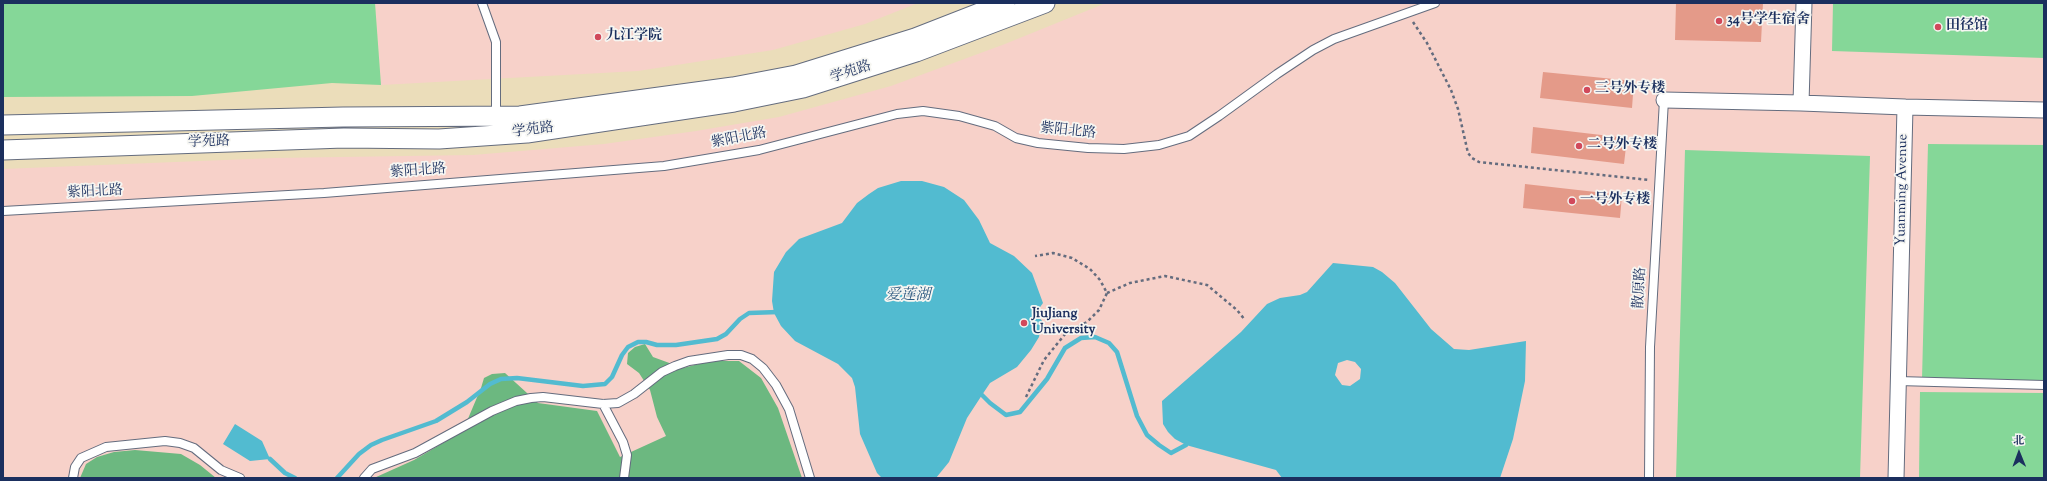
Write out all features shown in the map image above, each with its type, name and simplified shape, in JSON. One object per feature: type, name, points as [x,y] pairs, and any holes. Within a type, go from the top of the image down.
[{"type":"street","name":"学苑路","points":[[3,125],[343,117],[520,116],[710,90],[796,75],[915,38],[1005,3]]},
{"type":"street","name":"学苑路","points":[[3,150],[344,138],[438,139],[527,133],[734,102],[803,88],[916,52],[1045,3]]},
{"type":"street","points":[[1801,103],[1804,3]]},
{"type":"street","points":[[1664,100],[2044,110]]},
{"type":"street","name":"Yuanming Avenue","points":[[1896,478],[1905,107]]},
{"type":"lane","points":[[482,3],[496,42],[496,116]]},
{"type":"lane","name":"紫阳北路","points":[[3,211],[324,193],[664,166],[759,150],[897,114],[923,111],[959,116],[995,126],[1016,138],[1038,143],[1095,149],[1124,149],[1159,145],[1189,136],[1313,50],[1334,39],[1435,3]]},
{"type":"lane","name":"散原路","points":[[1649,478],[1650,347],[1664,100]]},
{"type":"lane","points":[[364,478],[372,469],[415,453],[492,411],[516,401],[543,397],[603,404],[618,403],[634,394],[662,372],[675,366],[707,358],[741,355],[752,359],[763,368],[776,385],[789,409],[810,478]]},
{"type":"lane","points":[[1898,381],[2044,385]]},
{"type":"lane","points":[[603,404],[623,442],[626,454],[624,478]]},
{"type":"lane","points":[[73,478],[75,467],[81,458],[106,446],[165,441],[180,443],[194,448],[221,470],[240,478]]},
{"type":"path","points":[[1407,13],[1427,43],[1451,90],[1458,109],[1468,152],[1472,158],[1479,162],[1660,181]]},
{"type":"path","points":[[1035,256],[1053,253],[1072,258],[1090,269],[1100,280],[1107,293]]},
{"type":"path","points":[[1026,397],[1044,360],[1066,333],[1087,322],[1099,310],[1107,293],[1130,283],[1165,276],[1207,285],[1238,310],[1245,320]]},
{"type":"shaded area","name":"九江学院","points":[[375,3],[918,3],[865,24],[773,50],[638,71],[381,85]]},
{"type":"shaded area","name":"JiuJiang University","points":[[1106,3],[2044,3],[2044,478],[3,478],[3,169],[274,158],[473,155],[604,144],[696,131],[779,117],[891,86],[1005,44]]},
{"type":"green space","points":[[3,3],[375,3],[381,85],[332,83],[192,96],[3,97]]},
{"type":"green space","name":"田径馆","points":[[1833,3],[2044,3],[2044,58],[1832,51]]},
{"type":"green space","points":[[1928,144],[2044,145],[2044,382],[1922,379]]},
{"type":"green space","points":[[1685,150],[1870,156],[1860,478],[1676,478]]},
{"type":"green space","points":[[645,344],[653,357],[683,368],[710,361],[739,361],[761,378],[778,408],[802,478],[374,478],[414,460],[460,433],[467,421],[484,378],[492,374],[505,373],[538,403],[597,411],[620,457],[666,436],[657,417],[650,390],[639,373],[627,364],[628,353],[635,347]]},
{"type":"green space","points":[[1920,392],[2044,393],[2044,478],[1919,478]]},
{"type":"green space","points":[[135,450],[181,454],[200,465],[216,478],[80,478],[86,464],[97,457],[114,452]]},
{"type":"water","name":"爱莲湖","points":[[901,181],[922,181],[944,187],[964,200],[979,220],[990,243],[1014,256],[1032,273],[1043,303],[1038,310],[1039,317],[1042,321],[1039,337],[1031,350],[1017,367],[990,383],[967,418],[949,462],[936,478],[882,478],[877,473],[860,434],[855,387],[852,378],[838,364],[795,341],[781,326],[774,313],[772,301],[774,272],[786,252],[799,239],[842,223],[857,203],[869,194],[878,188]]},
{"type":"water","points":[[1333,263],[1373,267],[1382,272],[1395,283],[1431,329],[1454,349],[1469,350],[1526,341],[1525,381],[1513,439],[1500,478],[1282,478],[1276,470],[1186,445],[1175,439],[1163,424],[1162,401],[1241,332],[1267,304],[1280,298],[1300,295],[1307,292]],"holes":[[[1347,360],[1355,362],[1361,369],[1360,379],[1350,386],[1342,385],[1335,375],[1338,363]]]},
{"type":"water","points":[[235,424],[262,441],[270,459],[250,461],[223,444]]},
{"type":"building","name":"34号学生宿舍","points":[[1676,3],[1763,3],[1761,42],[1675,40]]},
{"type":"building","name":"三号外专楼","points":[[1543,72],[1634,81],[1632,108],[1540,98]]},
{"type":"building","name":"二号外专楼","points":[[1533,127],[1627,138],[1624,164],[1531,153]]},
{"type":"building","name":"一号外专楼","points":[[1525,184],[1622,195],[1620,218],[1523,208]]},
{"type":"waterway","points":[[337,478],[359,454],[371,445],[436,421],[467,402],[490,384],[501,379],[517,378],[583,386],[605,384],[612,377],[622,355],[628,347],[638,342],[646,342],[657,345],[676,345],[717,339],[726,334],[740,319],[749,313],[778,312]]},
{"type":"waterway","points":[[982,395],[1006,415],[1020,412],[1047,379],[1065,348],[1081,338],[1095,337],[1109,343],[1117,352],[1137,416],[1147,435],[1171,453],[1186,445]]},
{"type":"waterway","points":[[270,459],[285,473],[295,478]]},
{"type":"place","name":"34号学生宿舍","points":[[1719,21]]},
{"type":"place","name":"田径馆","points":[[1938,27]]},
{"type":"place","name":"九江学院","points":[[598,37]]},
{"type":"place","name":"三号外专楼","points":[[1587,90]]},
{"type":"place","name":"二号外专楼","points":[[1579,146]]},
{"type":"place","name":"一号外专楼","points":[[1572,201]]},
{"type":"place","name":"JiuJiang University","points":[[1024,323]]}]
